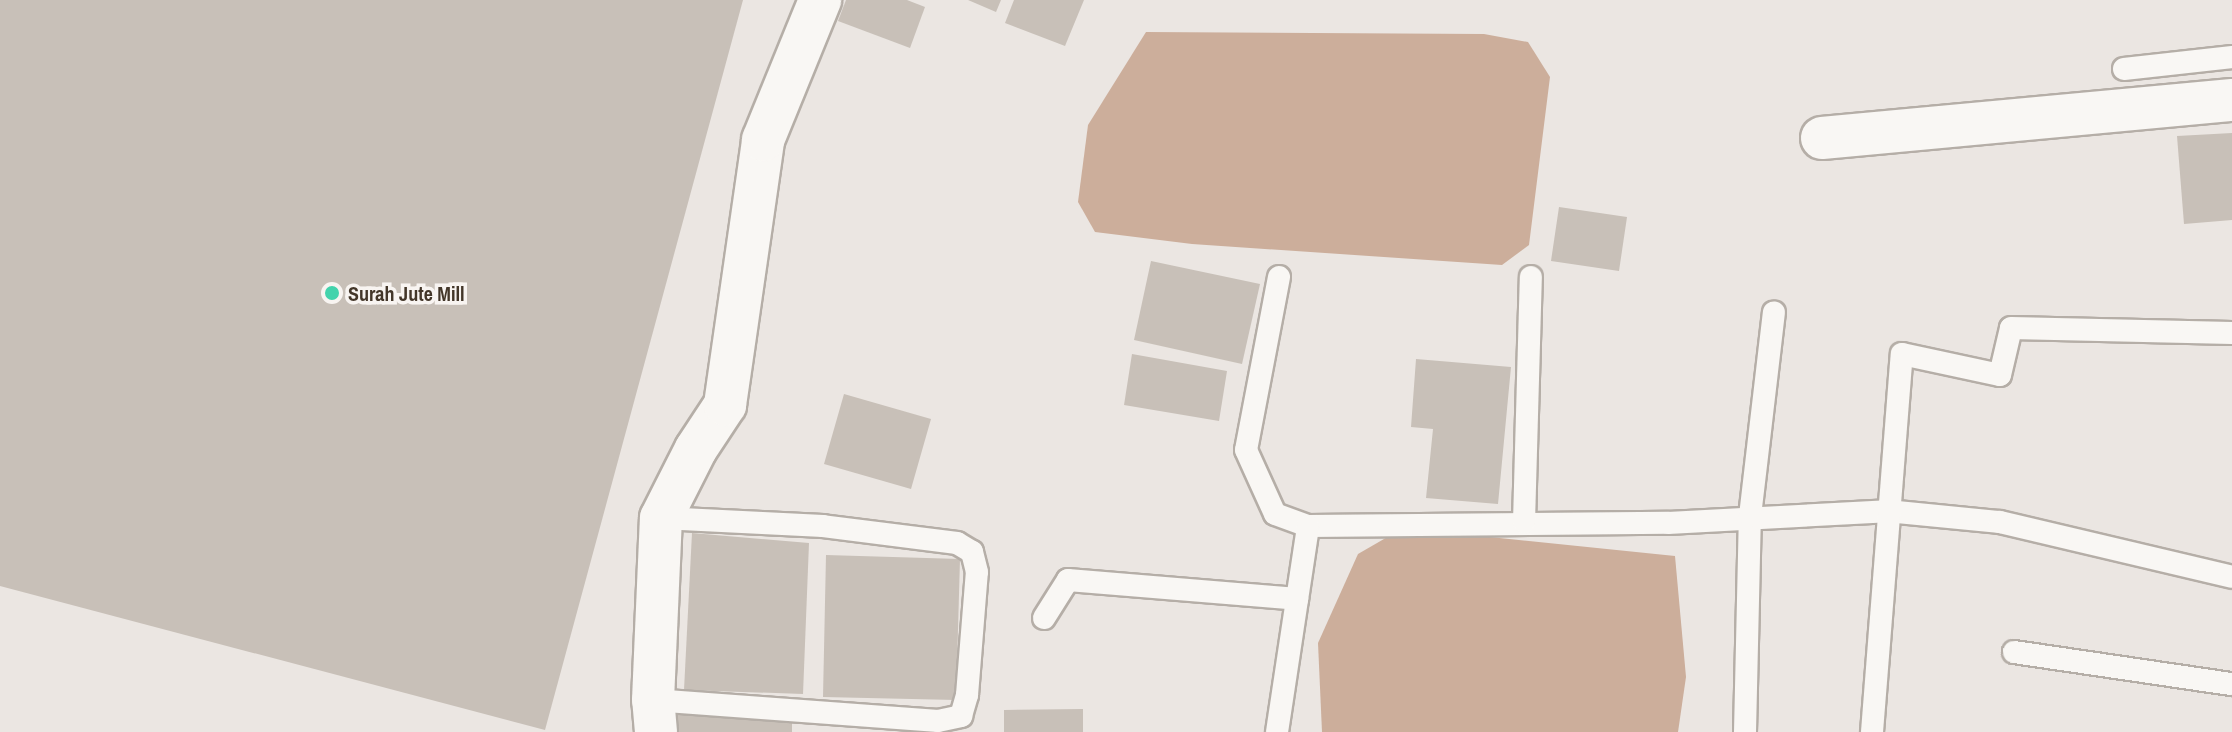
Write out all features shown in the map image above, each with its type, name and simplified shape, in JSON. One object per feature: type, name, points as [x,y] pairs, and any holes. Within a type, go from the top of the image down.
[{"type":"street","points":[[655,716],[661,518],[696,449],[725,405],[763,140],[820,0]]},
{"type":"street","points":[[1822,138],[2232,100]]},
{"type":"lane","points":[[2124,69],[2232,57]]},
{"type":"lane","points":[[1279,277],[1246,450],[1275,514],[1308,526],[1668,523],[1750,516],[1887,511],[2000,522],[2232,577]]},
{"type":"lane","points":[[1524,522],[1531,277]]},
{"type":"lane","points":[[1745,732],[1750,516],[1774,312]]},
{"type":"lane","points":[[1872,732],[1887,511],[1902,354],[2000,375],[2011,328],[2232,333]]},
{"type":"lane","points":[[655,716],[938,721],[961,716],[967,695],[977,572],[972,552],[957,543],[823,526],[661,518]]},
{"type":"lane","points":[[1277,732],[1308,526]]},
{"type":"lane","points":[[1044,618],[1068,580],[1297,599]]},
{"type":"lane","points":[[2014,652],[2232,684]]},
{"type":"shaded area","points":[[1146,32],[1484,34],[1528,42],[1550,77],[1529,245],[1502,265],[1192,244],[1095,232],[1078,202],[1088,125]]},
{"type":"shaded area","points":[[1403,528],[1675,556],[1686,677],[1678,732],[1322,732],[1318,643],[1358,554]]},
{"type":"building","name":"Surah Jute Mill","points":[[0,0],[743,0],[545,730],[0,586]]},
{"type":"building","points":[[846,0],[907,0],[925,7],[910,48],[838,21]]},
{"type":"building","points":[[968,0],[1001,0],[996,12]]},
{"type":"building","points":[[1014,0],[1084,0],[1065,46],[1005,23]]},
{"type":"building","points":[[2232,133],[2232,220],[2184,224],[2177,136]]},
{"type":"building","points":[[1559,207],[1627,217],[1619,271],[1551,261]]},
{"type":"building","points":[[1151,261],[1260,284],[1242,364],[1134,340]]},
{"type":"building","points":[[1132,354],[1227,371],[1219,421],[1124,405]]},
{"type":"building","points":[[1416,359],[1511,367],[1498,504],[1426,498],[1433,429],[1411,427]]},
{"type":"building","points":[[844,394],[931,419],[911,489],[824,464]]},
{"type":"building","points":[[692,533],[809,543],[803,694],[684,690]]},
{"type":"building","points":[[826,555],[960,559],[956,700],[823,697]]},
{"type":"building","points":[[1083,709],[1083,732],[1004,732],[1004,710]]},
{"type":"building","points":[[677,712],[792,714],[792,732],[677,732]]},
{"type":"place","name":"Surah Jute Mill","points":[[332,293]]}]
